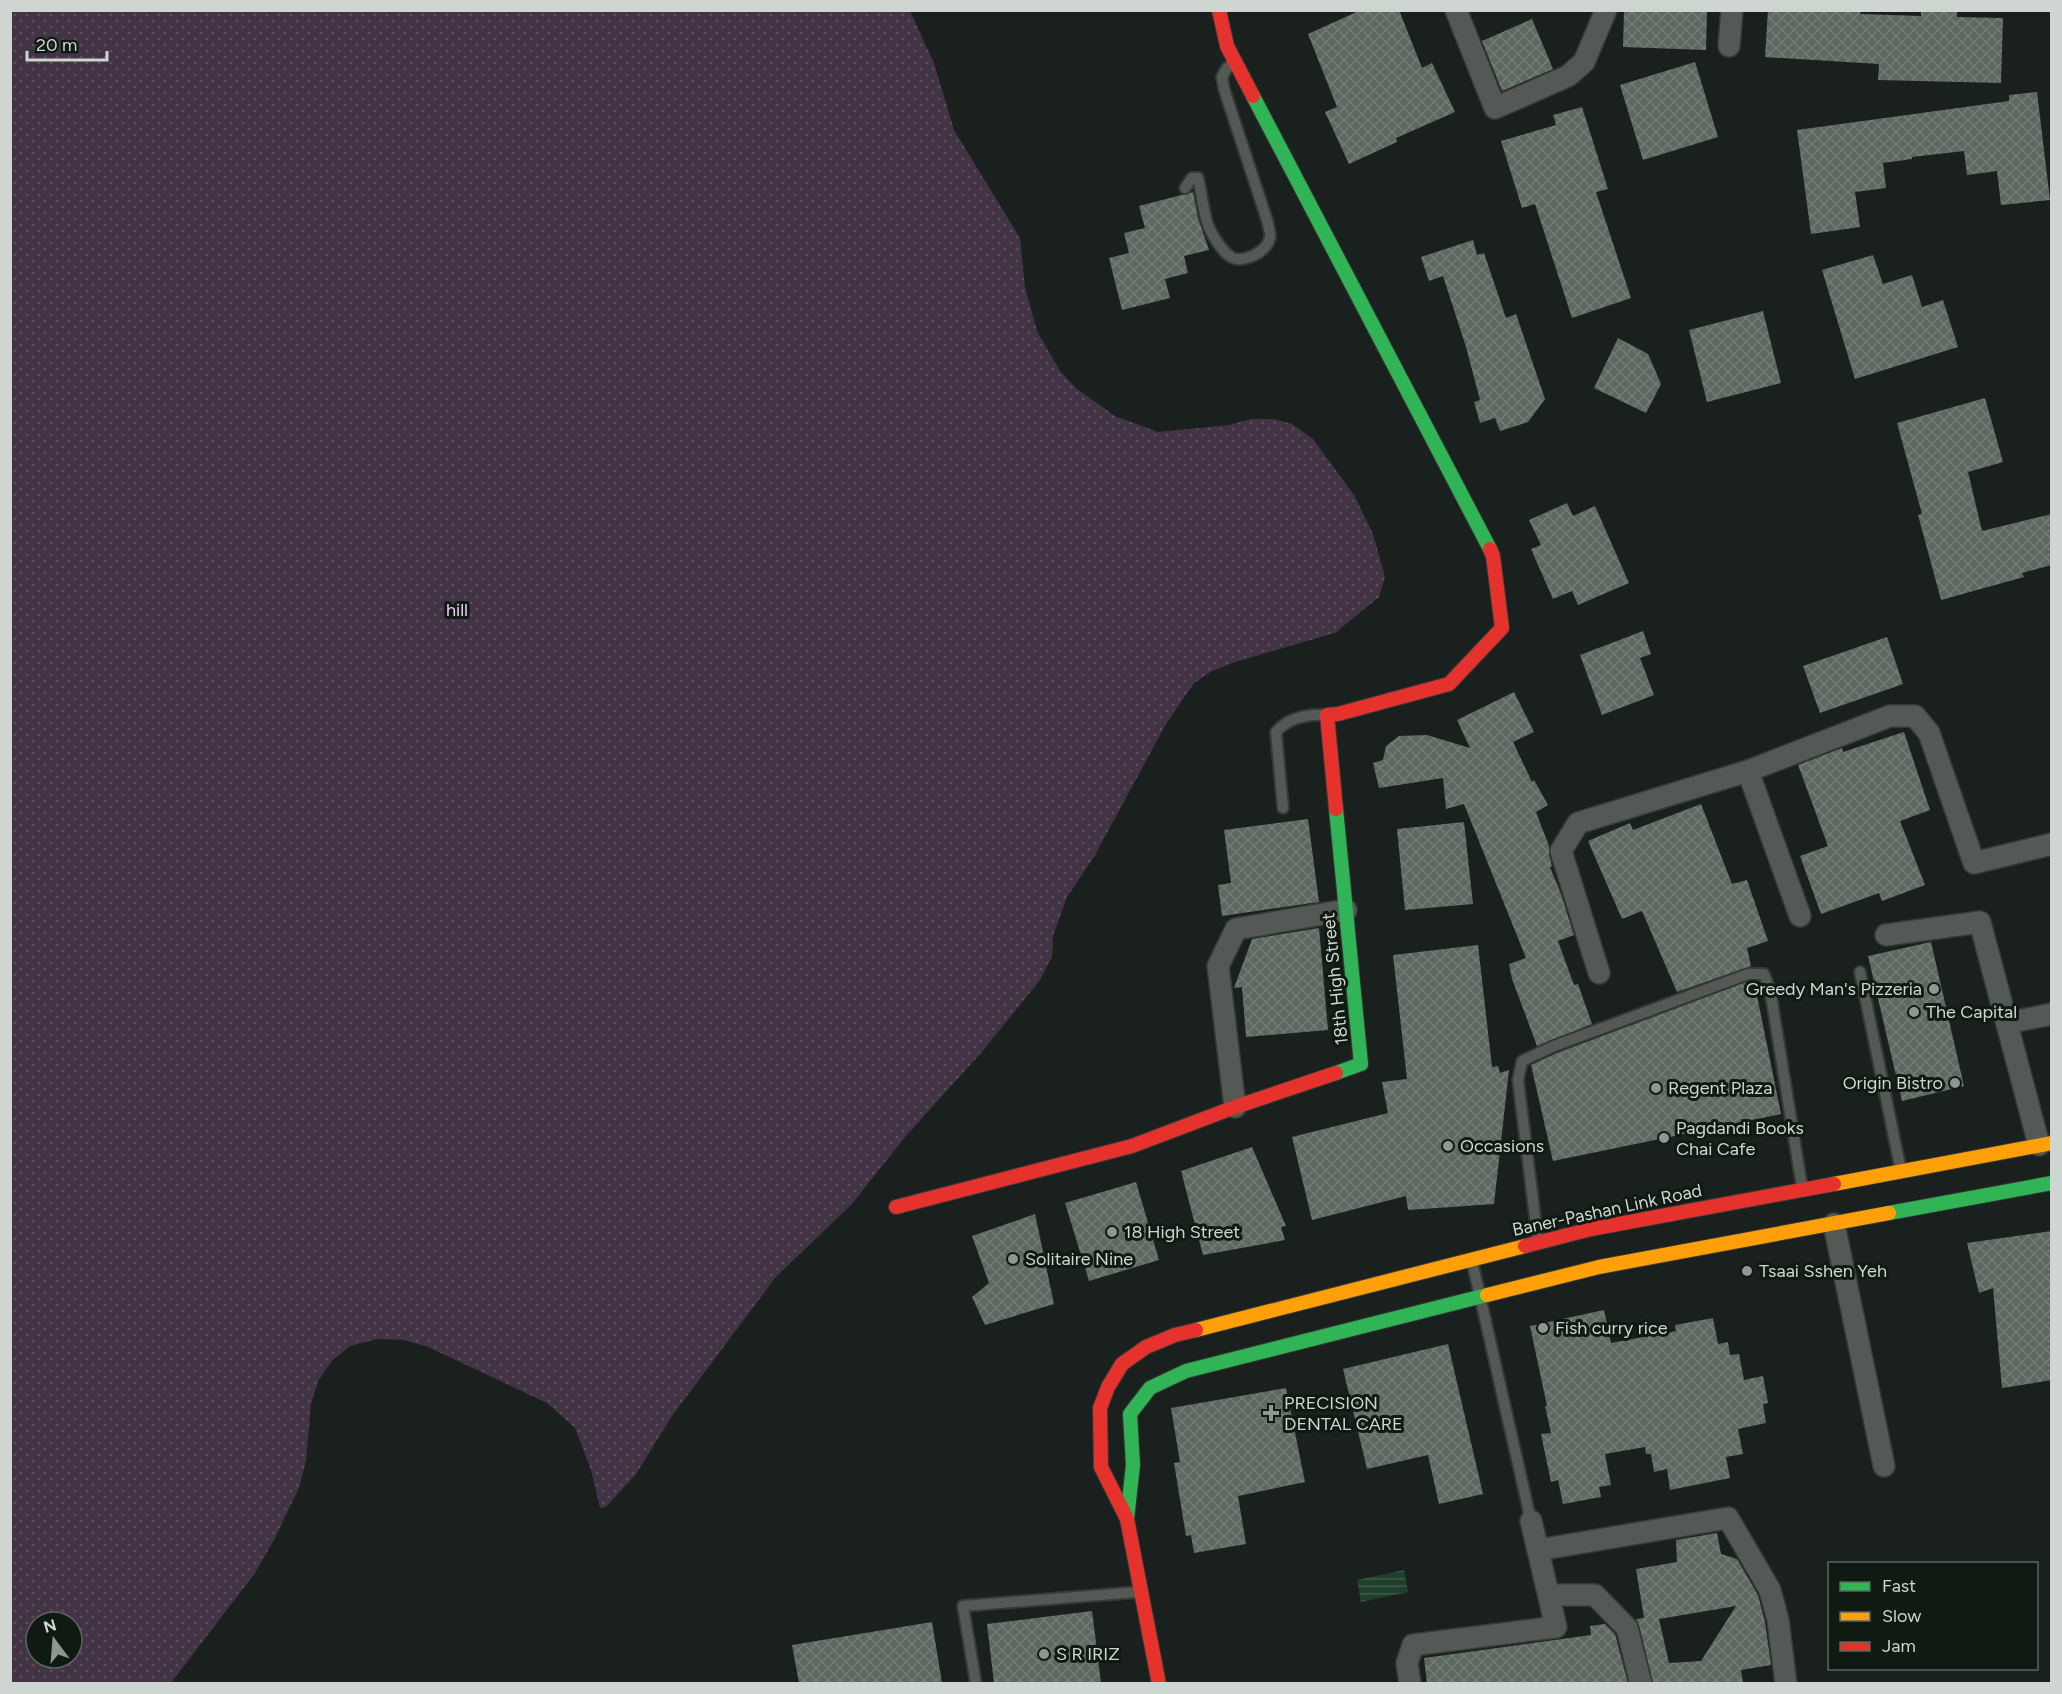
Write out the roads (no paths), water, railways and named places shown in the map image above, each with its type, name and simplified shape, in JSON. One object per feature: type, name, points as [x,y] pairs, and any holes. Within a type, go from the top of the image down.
[{"type":"street","points":[[1219,10],[1227,46],[1493,556],[1502,628],[1449,684],[1328,715]]},
{"type":"street","points":[[1456,10],[1496,108],[1568,76],[1584,62],[1606,10]]},
{"type":"street","points":[[1729,46],[1732,10]]},
{"type":"street","name":"18th High Street","points":[[896,1207],[1132,1146],[1235,1107],[1361,1064],[1328,715]]},
{"type":"street","points":[[1599,973],[1561,851],[1578,823],[1748,771],[1890,716],[1915,716],[1929,733],[1974,863],[2052,844]]},
{"type":"street","points":[[1748,771],[1800,916]]},
{"type":"street","points":[[1235,1107],[1218,966],[1236,929],[1346,910]]},
{"type":"street","points":[[1886,935],[1980,922],[2007,1023],[2045,1144]]},
{"type":"street","points":[[2007,1023],[2052,1014]]},
{"type":"street","name":"Baner-Pashan Link Road","points":[[1159,1683],[1127,1519],[1101,1467],[1100,1408],[1108,1387],[1122,1364],[1146,1347],[1175,1335],[1590,1229],[2045,1144]]},
{"type":"street","points":[[1127,1519],[1132,1465],[1130,1414],[1150,1388],[1183,1362],[1270,1348],[1599,1267],[2052,1183]]},
{"type":"street","points":[[1834,1224],[1884,1466]]},
{"type":"street","points":[[1175,1335],[1183,1362]]},
{"type":"street","points":[[1538,1550],[1728,1518],[1770,1590],[1779,1620],[1787,1675],[1786,1683]]},
{"type":"street","points":[[1410,1683],[1407,1663],[1413,1645],[1556,1627],[1531,1521]]},
{"type":"street","points":[[1549,1595],[1595,1595],[1627,1628],[1641,1683]]},
{"type":"lane","points":[[1185,188],[1192,178],[1198,178],[1212,236],[1227,254],[1238,259],[1252,256],[1265,249],[1270,237],[1268,223],[1222,77],[1227,68],[1236,63]]},
{"type":"lane","points":[[1283,808],[1276,732],[1284,723],[1313,714],[1328,715]]},
{"type":"lane","points":[[1860,972],[1901,1171]]},
{"type":"lane","points":[[1538,1241],[1518,1080],[1522,1061],[1554,1046],[1748,974],[1764,974],[1770,989],[1802,1189]]},
{"type":"lane","points":[[1472,1258],[1531,1521]]},
{"type":"lane","points":[[976,1683],[963,1606],[1141,1591]]},
{"type":"place","name":"Greedy Man's Pizzeria","points":[[1934,989]]},
{"type":"place","name":"The Capital","points":[[1914,1012]]},
{"type":"place","name":"Origin Bistro","points":[[1955,1083]]},
{"type":"place","name":"Regent Plaza","points":[[1656,1088]]},
{"type":"place","name":"Pagdandi Books Chai Cafe","points":[[1664,1138]]},
{"type":"place","name":"Occasions","points":[[1448,1146]]},
{"type":"place","name":"18 High Street","points":[[1112,1232]]},
{"type":"place","name":"Solitaire Nine","points":[[1013,1259]]},
{"type":"place","name":"Tsaai Sshen Yeh","points":[[1747,1271]]},
{"type":"place","name":"Fish curry rice","points":[[1543,1328]]},
{"type":"place","name":"PRECISION DENTAL CARE","points":[[1271,1413]]},
{"type":"place","name":"S R IRIZ","points":[[1044,1654]]},
{"type":"park label","name":"hill","points":[[457,610]]}]
